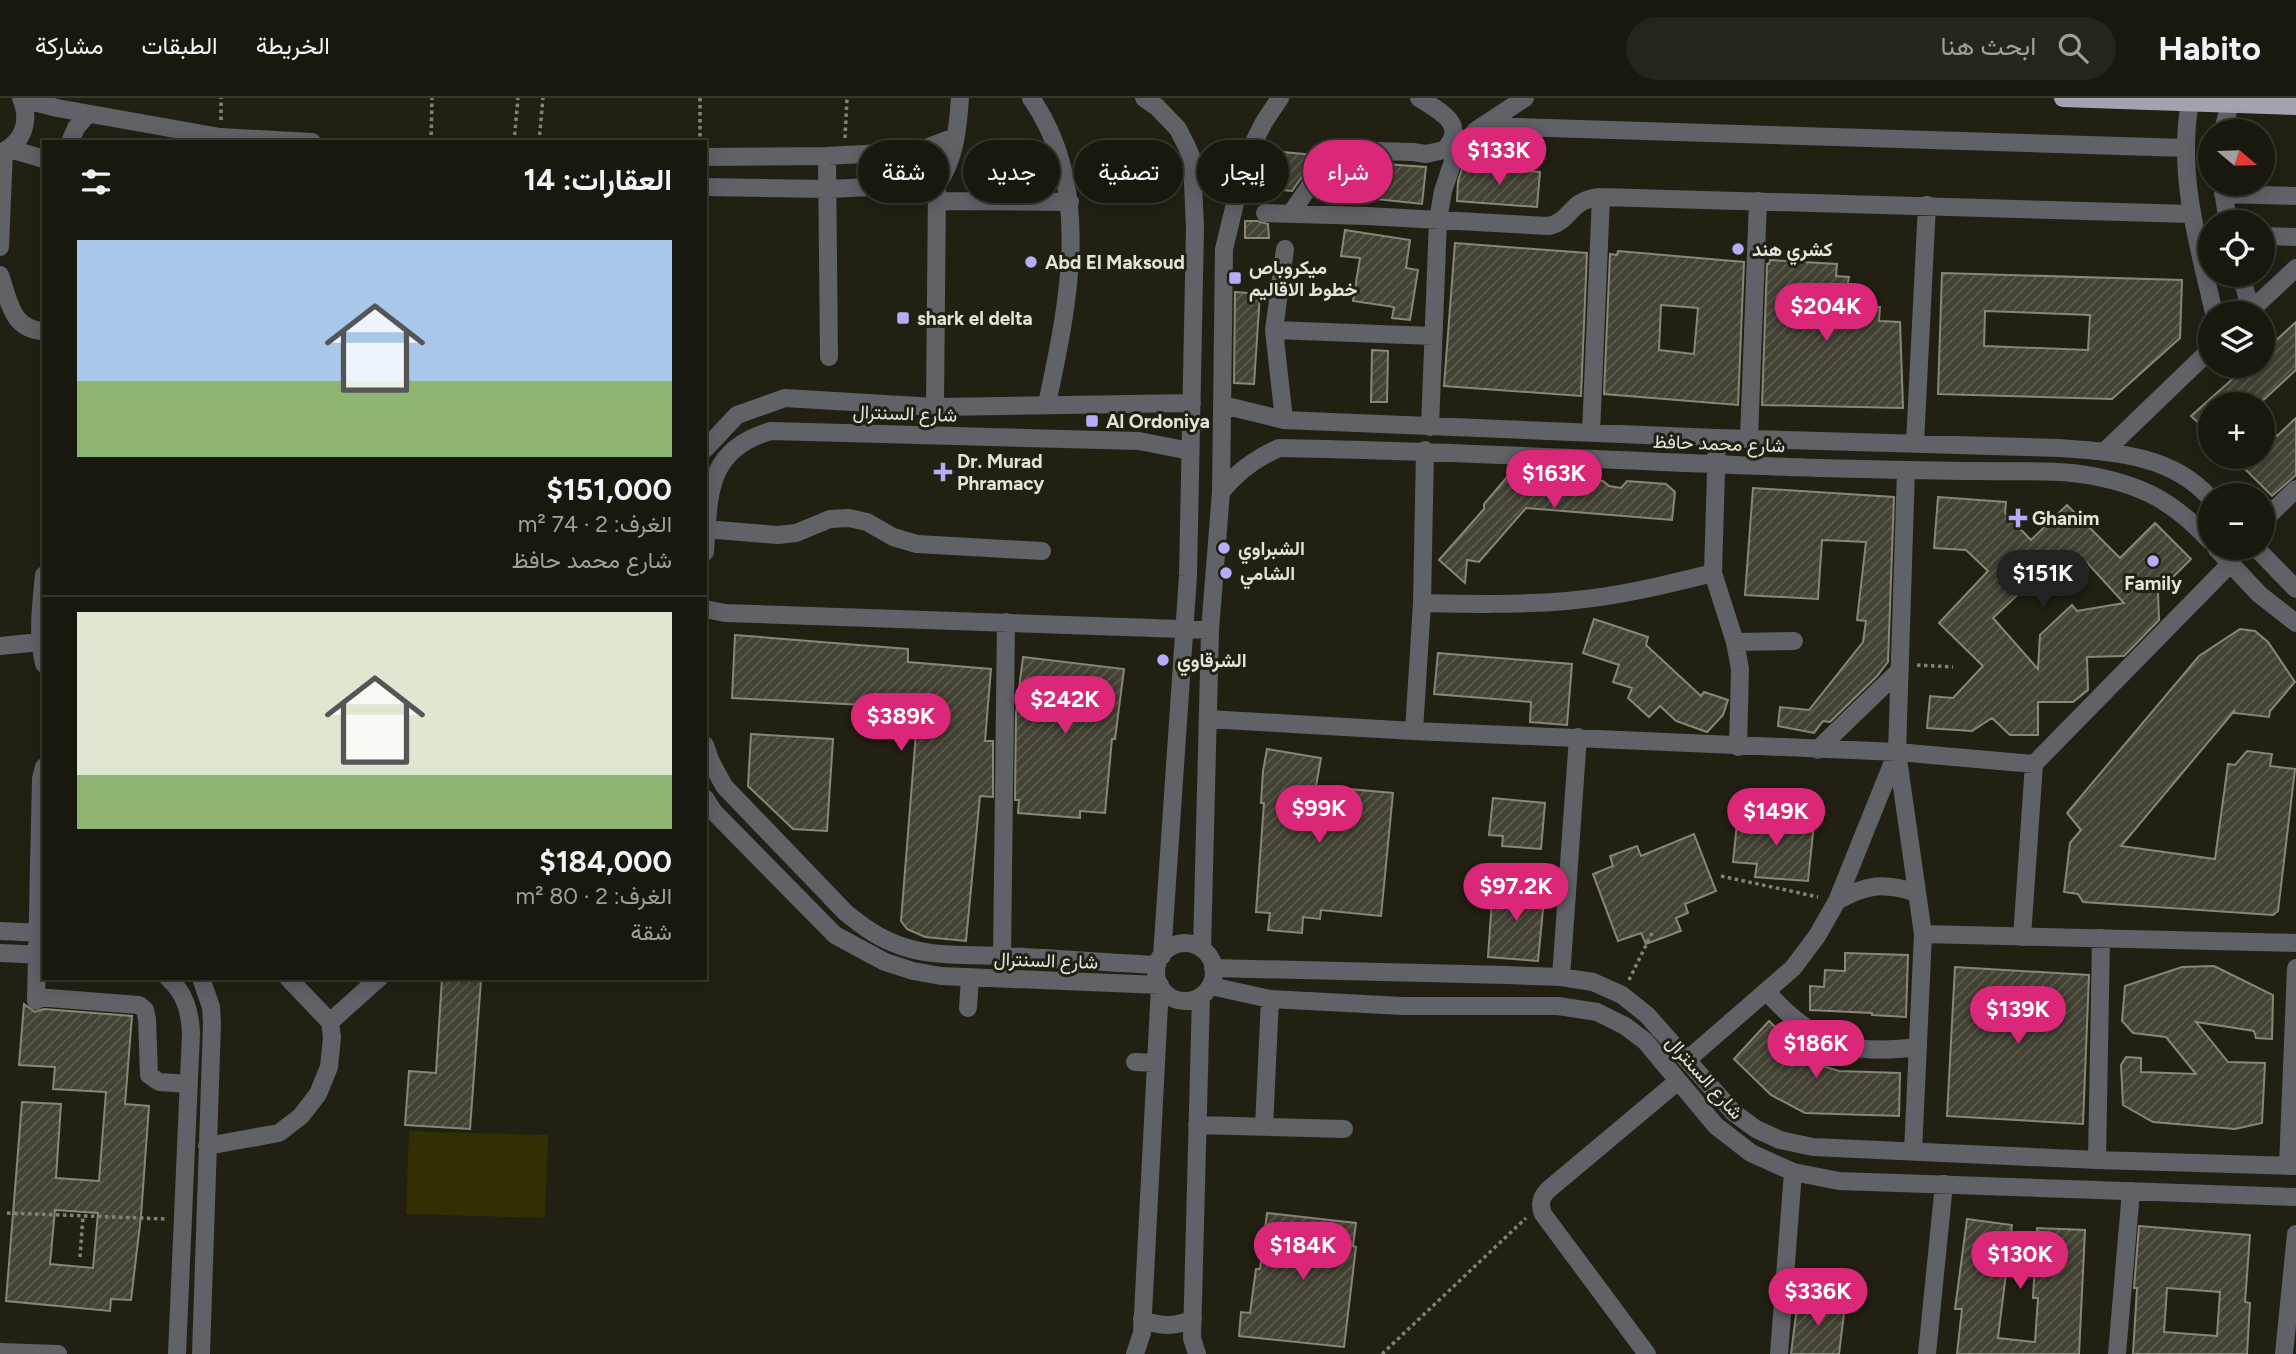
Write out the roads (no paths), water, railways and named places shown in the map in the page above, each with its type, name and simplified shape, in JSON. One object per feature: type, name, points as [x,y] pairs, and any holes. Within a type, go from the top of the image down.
[{"type":"main road","points":[[2063,98],[2296,106]]},
{"type":"street","points":[[949,160],[960,98]]},
{"type":"street","points":[[1031,98],[1048,128],[1065,171],[1070,202],[1070,246],[1062,333],[1047,404]]},
{"type":"street","points":[[1135,1354],[1142,1334],[1140,1191],[1156,1063],[1160,960],[1188,576],[1195,228],[1192,159],[1178,129],[1157,107],[1144,98]]},
{"type":"street","points":[[1202,949],[1210,630],[1221,492],[1224,249],[1246,158],[1280,98]]},
{"type":"street","points":[[1291,213],[1331,155],[1341,150],[1426,154],[1444,150],[1454,136],[1450,119],[1419,98]]},
{"type":"street","points":[[1430,427],[1438,220],[1443,191],[1454,159],[1475,131],[1525,98]]},
{"type":"street","points":[[22,99],[88,114],[220,137],[275,140]]},
{"type":"street","points":[[5,151],[17,143],[24,130],[27,114],[22,99]]},
{"type":"street","points":[[2190,102],[2185,148],[2191,214],[2198,235]]},
{"type":"street","points":[[2226,119],[2230,103]]},
{"type":"street","points":[[71,140],[76,128],[88,114]]},
{"type":"street","points":[[1482,126],[2185,148]]},
{"type":"street","points":[[707,157],[918,151],[954,137]]},
{"type":"street","points":[[5,151],[42,159]]},
{"type":"street","points":[[0,247],[5,151]]},
{"type":"street","points":[[829,357],[828,189],[836,155]]},
{"type":"street","points":[[707,187],[858,190]]},
{"type":"street","points":[[949,193],[1070,202]]},
{"type":"street","points":[[2275,194],[2296,196]]},
{"type":"street","points":[[1265,212],[1548,226],[1559,223],[1580,202],[1601,197],[2191,214]]},
{"type":"street","points":[[1591,433],[1601,197]]},
{"type":"street","points":[[1749,438],[1758,201]]},
{"type":"street","points":[[935,407],[937,203]]},
{"type":"street","points":[[1915,443],[1927,205]]},
{"type":"street","points":[[2275,236],[2296,237]]},
{"type":"street","points":[[1284,420],[1274,330],[1285,249]]},
{"type":"street","points":[[2261,301],[2296,268]]},
{"type":"street","points":[[0,275],[16,319],[25,328],[42,331]]},
{"type":"street","points":[[1194,325],[1223,326]]},
{"type":"street","points":[[1274,330],[1433,336]]},
{"type":"street","points":[[2104,452],[2198,361]]},
{"type":"street","name":"شارع السنترال","points":[[707,447],[737,415],[785,398],[935,407],[1192,403]]},
{"type":"street","points":[[858,402],[858,433]]},
{"type":"street","name":"شارع محمد حافظ","points":[[1223,405],[1284,420],[1717,438],[2060,447],[2144,458],[2172,468],[2198,489]]},
{"type":"street","name":"شارع السنترال","points":[[707,521],[712,482],[718,467],[740,443],[771,431],[1139,441],[1190,451]]},
{"type":"street","points":[[1717,438],[1713,573],[1735,642],[1740,669],[1738,747]]},
{"type":"street","name":"شارع محمد حافظ","points":[[1221,492],[1233,478],[1261,456],[1279,449],[1425,450],[1717,464],[2054,472],[2092,476],[2130,485],[2165,500],[2198,528]]},
{"type":"street","points":[[1414,731],[1422,603],[1425,450]]},
{"type":"street","points":[[1906,470],[1897,752],[1923,934],[1913,1153]]},
{"type":"street","points":[[2275,509],[2296,489]]},
{"type":"street","points":[[707,529],[779,535],[796,533],[831,519],[849,518],[867,522],[893,537],[917,544],[1042,551]]},
{"type":"street","points":[[2227,560],[2259,594],[2296,623]]},
{"type":"street","points":[[2268,560],[2296,589]]},
{"type":"street","points":[[2022,937],[2034,764],[2231,564]]},
{"type":"street","points":[[1422,603],[1495,605],[1569,601],[1642,590],[1713,573]]},
{"type":"street","points":[[42,608],[42,653]]},
{"type":"street","points":[[707,609],[725,613],[1210,630]]},
{"type":"street","points":[[1002,956],[1006,622]]},
{"type":"street","points":[[1735,642],[1794,641]]},
{"type":"street","points":[[0,646],[40,642]]},
{"type":"street","points":[[1817,750],[1900,667]]},
{"type":"street","points":[[1208,719],[1738,747],[1897,752],[2034,764]]},
{"type":"street","points":[[1561,977],[1578,737]]},
{"type":"street","name":"شارع السنترال","points":[[707,751],[724,786],[846,913],[867,930],[891,942],[916,951],[943,955],[1077,962],[1160,960]]},
{"type":"street","points":[[1687,1060],[1793,968],[1817,936],[1837,901],[1897,752]]},
{"type":"street","points":[[42,775],[41,933],[36,999],[139,1004],[145,1010],[147,1019],[149,1075],[159,1082],[189,1084]]},
{"type":"street","name":"شارع السنترال","points":[[707,800],[714,812],[835,935],[885,962],[922,973],[970,978],[1160,986]]},
{"type":"street","points":[[1837,901],[1855,890],[1876,885],[1897,886],[1917,892]]},
{"type":"street","points":[[0,931],[41,933]]},
{"type":"street","points":[[1923,934],[2296,943]]},
{"type":"street","points":[[2096,1160],[2101,938]]},
{"type":"street","points":[[1160,960],[1174,945],[1191,944],[1202,949],[1210,958],[1213,968],[1206,991],[1197,1125],[1192,1338],[1197,1354]]},
{"type":"street","points":[[0,953],[40,955]]},
{"type":"street","points":[[1076,982],[1077,962]]},
{"type":"street","name":"شارع السنترال","points":[[1213,968],[1561,977],[1593,982],[1622,995],[1647,1015],[1734,1113],[1756,1129],[1780,1140],[1813,1147],[2292,1166]]},
{"type":"street","points":[[2292,1166],[2296,968]]},
{"type":"street","points":[[1264,1127],[1280,970]]},
{"type":"street","points":[[1506,975],[1506,1007]]},
{"type":"street","points":[[968,1008],[970,978]]},
{"type":"street","points":[[170,980],[183,996],[190,1014],[177,1354]]},
{"type":"street","points":[[201,1354],[212,1023],[209,999],[202,980]]},
{"type":"street","points":[[207,1146],[279,1133],[301,1116],[324,1080],[331,1052],[330,1022],[290,980]]},
{"type":"street","points":[[330,1022],[377,980]]},
{"type":"street","points":[[1160,986],[1165,993],[1180,1001],[1188,1001],[1206,991]]},
{"type":"street","name":"شارع السنترال","points":[[1206,991],[1277,999],[1402,1006],[1558,1006],[1597,1012],[1625,1026],[1645,1041],[1716,1126],[1751,1153],[1793,1172],[1839,1181],[2296,1197]]},
{"type":"street","points":[[1767,992],[1790,1017],[1818,1036],[1850,1048],[1884,1051],[1918,1047]]},
{"type":"street","points":[[1135,1062],[1156,1063]]},
{"type":"street","points":[[1647,1354],[1543,1213],[1540,1205],[1548,1190],[1678,1081]]},
{"type":"street","points":[[1197,1125],[1344,1129]]},
{"type":"street","points":[[1927,1354],[1947,1184],[1959,1177],[1961,1170],[1956,1154]]},
{"type":"street","points":[[2046,1187],[2040,1172],[2047,1158]]},
{"type":"street","points":[[1779,1354],[1793,1172]]},
{"type":"street","points":[[2117,1354],[2131,1191]]},
{"type":"street","points":[[2284,1354],[2296,1234]]},
{"type":"street","points":[[1142,1319],[1169,1326],[1193,1319]]},
{"type":"street","points":[[0,1352],[58,1354]]},
{"type":"place","name":"كشري هند","points":[[1738,249]]},
{"type":"place","name":"Abd El Maksoud","points":[[1031,262]]},
{"type":"place","name":"ميكروباص خطوط الاقاليم","points":[[1235,278]]},
{"type":"place","name":"shark el delta","points":[[903,318]]},
{"type":"place","name":"Al Ordoniya","points":[[1092,421]]},
{"type":"place","name":"Dr. Murad Phramacy","points":[[943,472]]},
{"type":"place","name":"Ghanim","points":[[2018,518]]},
{"type":"place","name":"الشبراوي","points":[[1224,548]]},
{"type":"place","name":"Family","points":[[2153,561]]},
{"type":"place","name":"الشامي","points":[[1226,573]]},
{"type":"place","name":"الشرقاوي","points":[[1163,660]]}]
